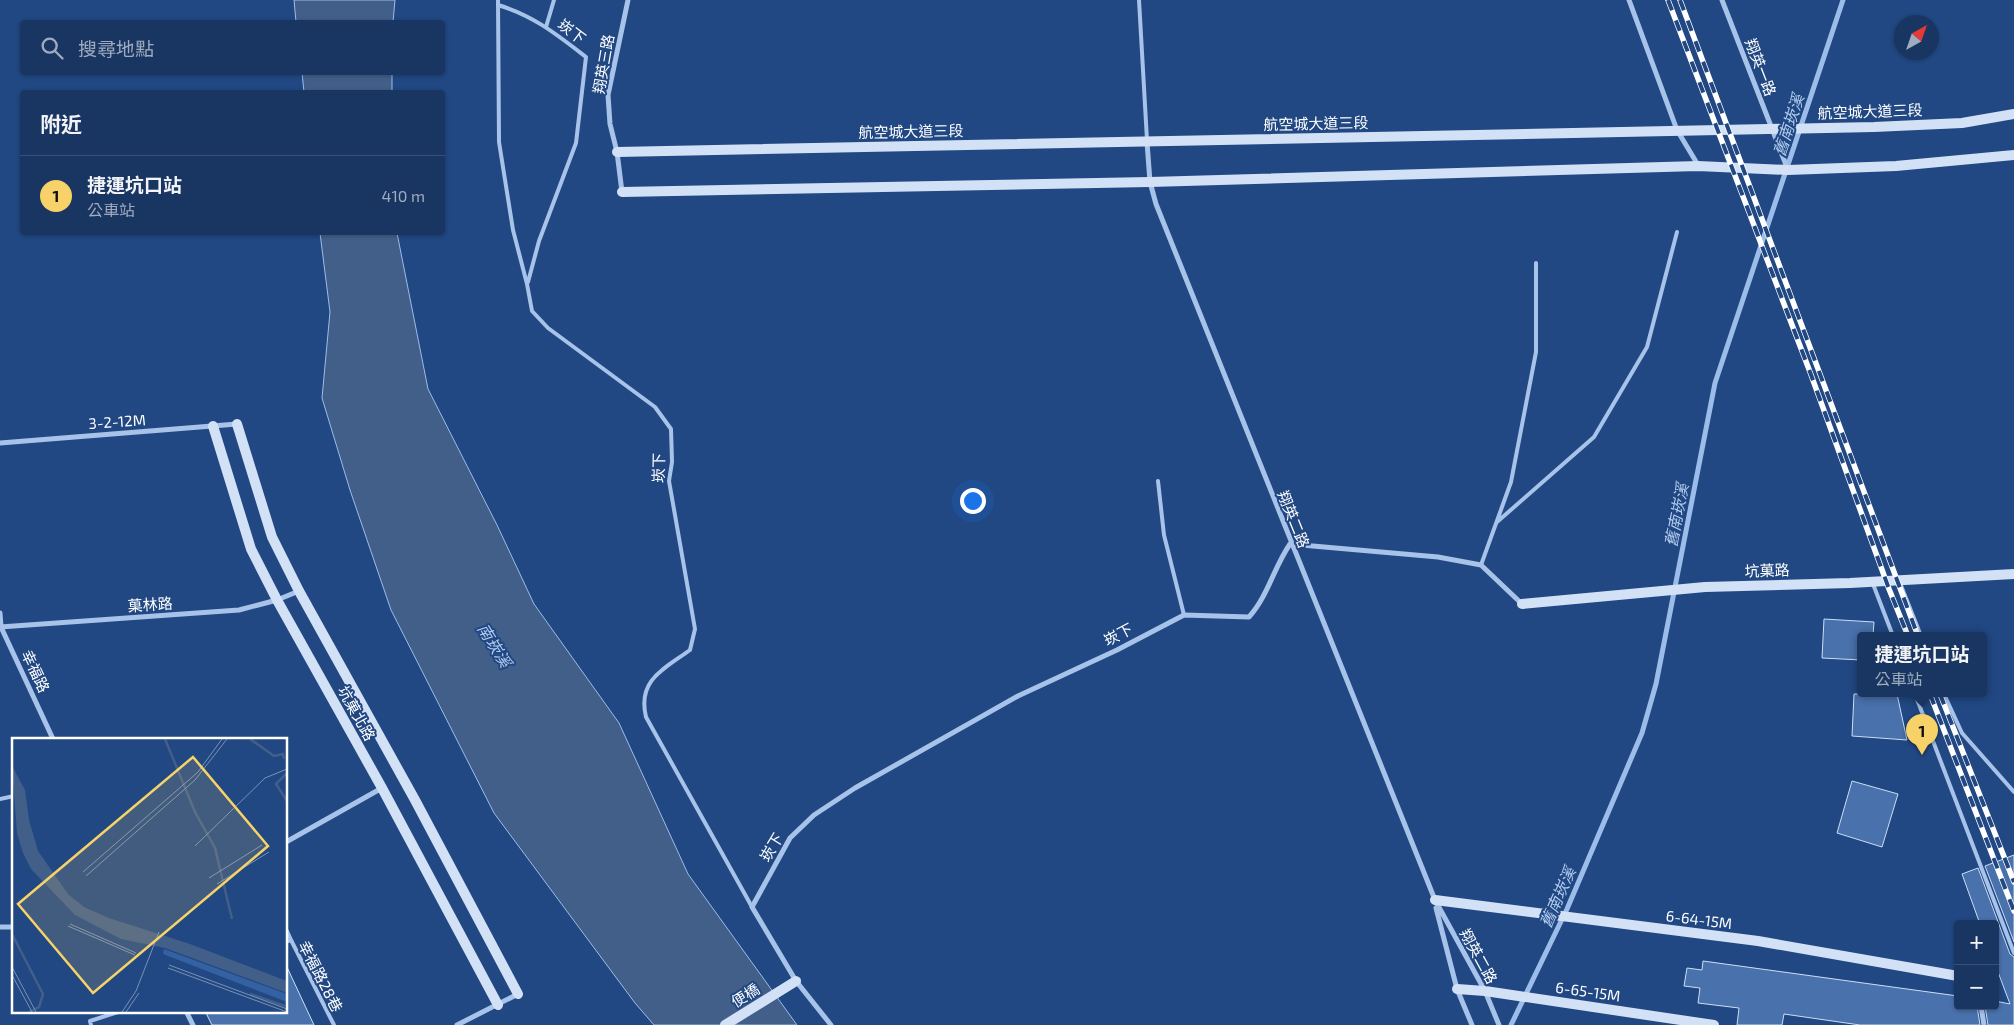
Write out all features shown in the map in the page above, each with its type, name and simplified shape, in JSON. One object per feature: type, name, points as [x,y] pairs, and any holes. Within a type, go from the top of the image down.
[{"type":"street","name":"翔英三路","points":[[622,192],[617,152],[610,124],[608,95],[628,0]]},
{"type":"street","points":[[1629,0],[1677,130],[1698,166]]},
{"type":"street","name":"翔英一路","points":[[1722,0],[1788,170]]},
{"type":"street","name":"航空城大道三段","points":[[617,152],[1771,129],[1962,123],[2014,114]]},
{"type":"street","name":"翔英二路","points":[[1147,142],[1150,182],[1156,204],[1290,544],[1434,900],[1485,991],[1499,1025]]},
{"type":"street","points":[[622,192],[1150,182],[1698,166],[1788,170],[1896,166],[2014,156]]},
{"type":"street","name":"3-2-12M","points":[[0,443],[237,424]]},
{"type":"street","name":"坑菓北路","points":[[237,424],[272,537],[299,591],[415,800],[518,994]]},
{"type":"street","name":"坑菓北路","points":[[213,426],[251,549],[498,1005]]},
{"type":"street","points":[[1184,614],[1249,617],[1258,608],[1280,559],[1290,544],[1438,557],[1481,564],[1522,604]]},
{"type":"street","name":"坑菓路","points":[[1522,604],[1705,587],[1872,582],[2014,574]]},
{"type":"street","name":"菓林路","points":[[1,627],[239,610],[277,600],[299,591]]},
{"type":"street","name":"幸福路","points":[[0,613],[1,627],[53,738]]},
{"type":"street","name":"崁下","points":[[831,1025],[796,982],[752,907],[790,838],[814,815],[855,788],[1018,696],[1117,650],[1184,614]]},
{"type":"street","points":[[288,841],[382,788]]},
{"type":"street","name":"翔英二路","points":[[1434,900],[1457,989],[1472,1025]]},
{"type":"street","name":"6-64-15M","points":[[1434,900],[1758,941],[1954,975]]},
{"type":"street","name":"便橋","points":[[725,1025],[796,982]]},
{"type":"street","name":"6-65-15M","points":[[1457,989],[1485,991],[1714,1025]]},
{"type":"street","points":[[457,1025],[518,994]]},
{"type":"street","points":[[1982,1010],[1984,1025]]},
{"type":"street","points":[[186,1012],[193,1025]]},
{"type":"lane","name":"崁下","points":[[546,27],[554,0]]},
{"type":"lane","points":[[1139,0],[1147,142]]},
{"type":"lane","name":"崁下","points":[[527,284],[539,241],[576,143],[586,57],[546,27],[520,11],[498,2],[499,142],[513,230],[532,311],[548,328],[655,407],[671,429],[672,462],[669,481],[695,629],[690,650],[656,676],[648,686],[643,705],[646,717],[752,907]]},
{"type":"lane","points":[[1497,522],[1594,437],[1647,347],[1677,232]]},
{"type":"lane","points":[[1481,564],[1511,482],[1536,352],[1536,263]]},
{"type":"lane","points":[[1158,481],[1164,535],[1184,614]]},
{"type":"lane","points":[[1899,580],[1919,632]]},
{"type":"lane","points":[[1872,582],[1891,632]]},
{"type":"lane","points":[[1916,697],[2014,953]]},
{"type":"lane","points":[[1945,697],[1962,733],[2014,792]]},
{"type":"lane","name":"幸福路28巷","points":[[288,941],[334,1025]]},
{"type":"lane","points":[[91,1025],[90,1021],[118,1012]]},
{"type":"water","points":[[294,0],[395,0],[393,20],[296,20]]},
{"type":"water","points":[[302,75],[392,75],[392,90],[304,90]]},
{"type":"water","name":"南崁溪","points":[[320,235],[397,235],[428,389],[497,525],[534,604],[619,723],[688,874],[797,1025],[654,1025],[635,1003],[494,813],[391,610],[350,490],[322,398],[330,312]]},
{"type":"building","points":[[1824,619],[1874,622],[1873,632],[1857,632],[1857,660],[1822,658]]},
{"type":"building","points":[[1854,694],[1857,694],[1857,697],[1898,697],[1907,740],[1852,736]]},
{"type":"building","points":[[1852,781],[1898,794],[1882,847],[1837,833]]},
{"type":"building","points":[[2014,855],[2014,942],[1985,866]]},
{"type":"building","points":[[1978,868],[1997,920],[1979,920],[1962,874]]},
{"type":"building","points":[[1999,924],[2010,954],[2014,957],[2014,1025],[1988,1025],[1986,1010],[1999,1010],[1999,1002],[2010,1004],[1999,975]]},
{"type":"building","points":[[1703,961],[1954,995],[1954,1010],[1978,1010],[1980,1025],[1860,1025],[1784,1014],[1782,1025],[1737,1025],[1739,1008],[1698,1003],[1700,988],[1684,986],[1687,968],[1702,970]]},
{"type":"building","points":[[288,969],[314,1025],[212,1025],[206,1012],[288,1012]]},
{"type":"waterway","name":"舊南崁溪","points":[[1511,1025],[1567,909],[1642,733],[1656,684],[1715,383],[1843,0]]},
{"type":"railway","points":[[1668,0],[1810,372],[1906,632]]},
{"type":"railway","points":[[1680,0],[1917,632]]},
{"type":"railway","points":[[1931,697],[2014,911]]},
{"type":"railway","points":[[1941,697],[2014,882]]},
{"type":"place","name":"捷運坑口站","points":[[1922,755]]}]
